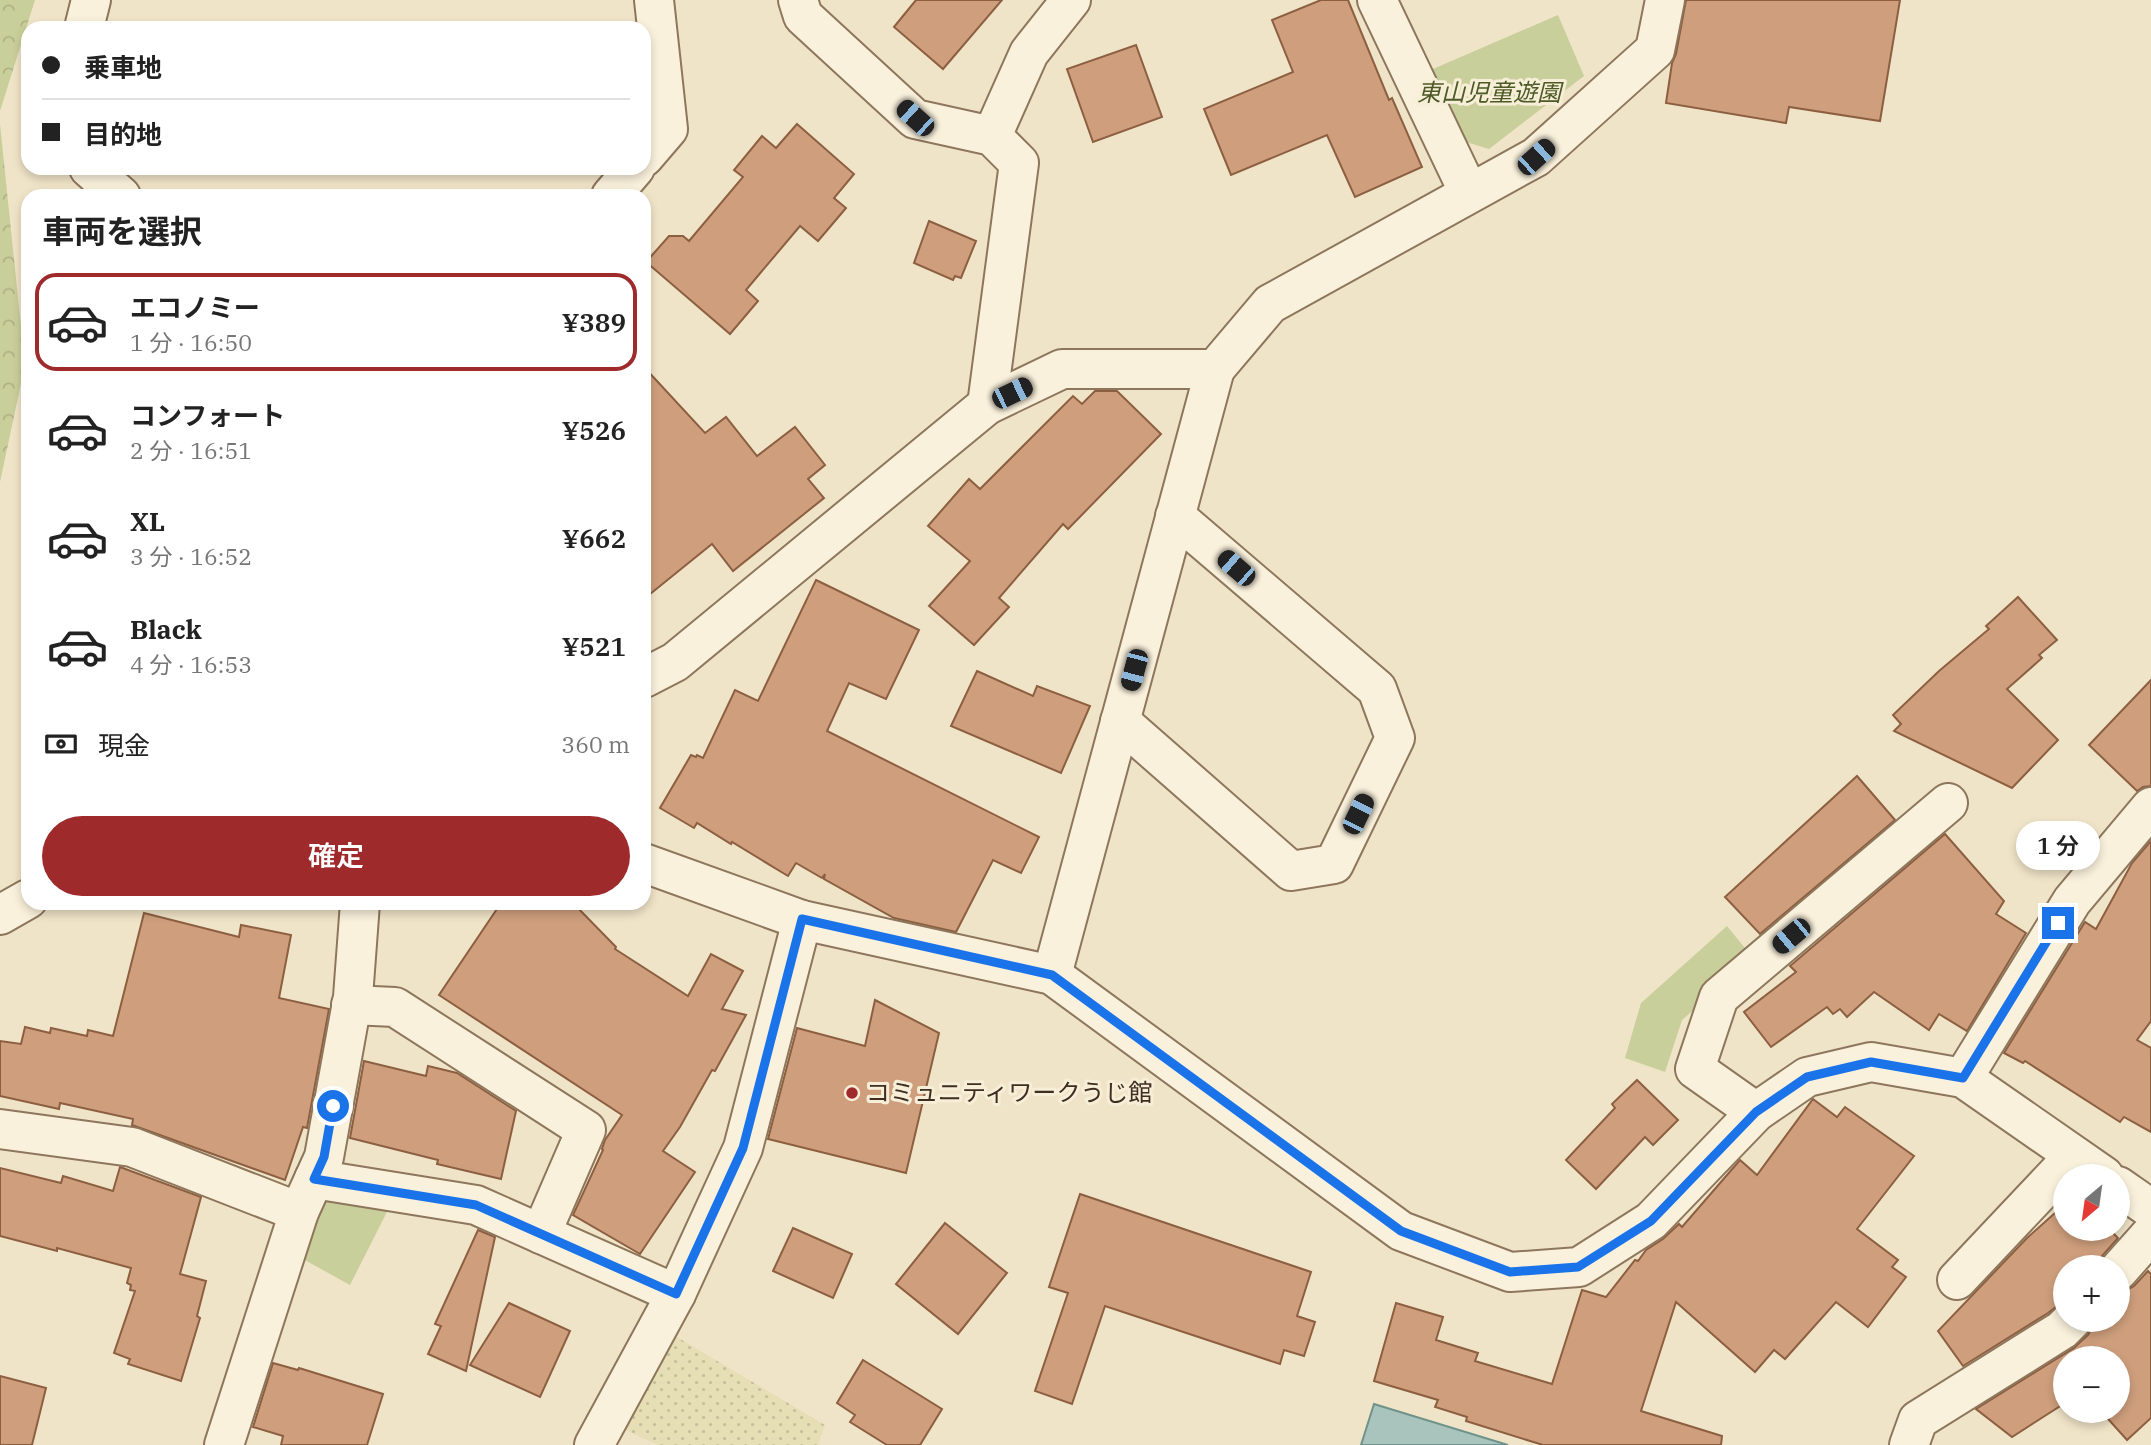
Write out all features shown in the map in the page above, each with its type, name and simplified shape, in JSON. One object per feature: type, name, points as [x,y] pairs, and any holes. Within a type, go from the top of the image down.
[{"type":"street","points":[[86,21],[90,0]]},
{"type":"street","points":[[651,149],[668,129],[654,0]]},
{"type":"street","points":[[798,0],[803,16],[915,118],[992,136],[1018,163],[987,405]]},
{"type":"street","points":[[992,136],[1029,53],[1071,0]]},
{"type":"street","points":[[1377,0],[1469,193]]},
{"type":"street","points":[[1052,975],[1215,369],[1270,304],[1536,157],[1655,50],[1665,0]]},
{"type":"street","points":[[97,175],[113,189]]},
{"type":"street","points":[[617,189],[629,175]]},
{"type":"street","points":[[651,674],[675,662],[987,405],[1062,369],[1215,369]]},
{"type":"street","points":[[1120,721],[1290,872],[1334,864],[1395,738],[1377,689],[1175,516]]},
{"type":"street","points":[[1756,1112],[1695,1069],[1719,997],[1948,803]]},
{"type":"street","points":[[1963,1078],[2072,901],[2151,807]]},
{"type":"street","points":[[651,865],[802,919],[1052,975],[1401,1231],[1510,1272],[1578,1267],[1651,1221],[1756,1112],[1807,1077],[1871,1062],[1963,1078],[2086,1164]]},
{"type":"street","points":[[0,915],[21,904]]},
{"type":"street","points":[[224,1445],[307,1196],[324,1157],[351,1005],[359,910]]},
{"type":"street","points":[[594,1445],[676,1294],[743,1148],[802,919]]},
{"type":"street","points":[[351,1005],[395,1007],[586,1130],[541,1234]]},
{"type":"street","points":[[0,1129],[132,1147],[307,1196],[476,1205],[676,1294]]},
{"type":"street","points":[[2130,1194],[2151,1209]]},
{"type":"street","points":[[1957,1280],[2053,1197]]},
{"type":"street","points":[[2130,1257],[2151,1234]]},
{"type":"street","points":[[1909,1445],[1918,1420],[2059,1332]]},
{"type":"shaded area","points":[[670,1333],[825,1425],[818,1445],[658,1445],[619,1427]]},
{"type":"green space","points":[[0,0],[35,0],[28,21],[21,21],[21,44],[0,111]]},
{"type":"green space","name":"東山児童遊園","points":[[1558,15],[1584,76],[1489,149],[1456,139],[1426,72]]},
{"type":"green space","points":[[0,124],[21,326],[21,384],[0,482]]},
{"type":"green space","points":[[1727,926],[1753,958],[1682,1020],[1665,1072],[1625,1058],[1641,1003]]},
{"type":"green space","points":[[348,1199],[390,1206],[350,1285],[292,1253],[322,1200]]},
{"type":"water","points":[[1374,1404],[1508,1445],[1361,1445]]},
{"type":"building","points":[[916,0],[1002,0],[943,69],[894,27]]},
{"type":"building","points":[[1321,0],[1348,0],[1389,100],[1392,98],[1422,167],[1355,197],[1327,135],[1231,175],[1204,109],[1293,72],[1272,20]]},
{"type":"building","points":[[1686,0],[1900,0],[1880,121],[1789,107],[1786,123],[1666,103]]},
{"type":"building","points":[[1136,45],[1162,117],[1093,142],[1067,69]]},
{"type":"building","points":[[797,124],[854,174],[834,198],[846,208],[818,241],[800,226],[746,290],[758,301],[730,334],[651,266],[651,256],[669,236],[683,236],[689,241],[743,177],[734,170],[762,136],[776,148]]},
{"type":"building","points":[[929,221],[976,241],[961,278],[955,276],[953,280],[914,263]]},
{"type":"building","points":[[651,375],[705,433],[726,417],[757,456],[795,427],[825,465],[808,479],[824,498],[733,571],[712,544],[651,593]]},
{"type":"building","points":[[1095,391],[1117,391],[1161,434],[1068,529],[1063,524],[999,598],[1009,607],[974,645],[929,606],[970,561],[928,526],[969,479],[980,489],[1073,396],[1082,404]]},
{"type":"building","points":[[816,580],[919,630],[886,699],[849,683],[827,731],[1039,837],[1021,873],[993,860],[956,932],[894,918],[824,879],[825,874],[822,878],[796,863],[788,876],[697,823],[694,828],[660,808],[691,755],[703,758],[735,690],[758,701]]},
{"type":"building","points":[[2018,597],[2057,640],[2039,655],[2042,658],[2007,689],[2058,740],[2012,788],[1894,731],[1901,724],[1893,715],[1989,629],[1986,626]]},
{"type":"building","points":[[977,671],[1033,696],[1037,686],[1090,706],[1061,773],[951,726]]},
{"type":"building","points":[[2151,680],[2151,786],[2137,791],[2089,745]]},
{"type":"building","points":[[1857,776],[1895,820],[1760,934],[1725,897]]},
{"type":"building","points":[[1945,834],[2004,901],[1996,914],[2026,933],[1967,1031],[1939,1014],[1929,1030],[1874,992],[1847,1017],[1840,1009],[1833,1014],[1827,1007],[1771,1047],[1744,1012],[1796,972],[1790,966]]},
{"type":"building","points":[[2151,841],[2151,1021],[2137,1040],[2151,1048],[2151,1132],[2124,1117],[2120,1122],[2025,1061],[2023,1063],[2004,1053],[2085,922],[2096,929],[2132,863]]},
{"type":"building","points":[[496,910],[580,910],[615,949],[688,996],[711,954],[743,971],[722,1009],[746,1015],[715,1071],[712,1070],[680,1127],[663,1151],[695,1172],[640,1254],[573,1215],[605,1140],[622,1115],[439,995]]},
{"type":"building","points":[[144,913],[239,937],[241,925],[291,935],[279,998],[329,1009],[307,1128],[303,1127],[285,1180],[132,1125],[133,1119],[60,1103],[59,1109],[0,1096],[0,1041],[21,1044],[25,1027],[50,1033],[51,1028],[87,1036],[88,1030],[113,1036]]},
{"type":"building","name":"コミュニティワークうじ館","points":[[875,1000],[939,1033],[906,1173],[768,1139],[797,1028],[865,1046]]},
{"type":"building","points":[[364,1061],[426,1076],[428,1066],[457,1073],[516,1111],[501,1179],[437,1164],[438,1160],[350,1138]]},
{"type":"building","points":[[1637,1080],[1678,1120],[1653,1145],[1645,1137],[1596,1189],[1566,1160],[1615,1108],[1612,1104]]},
{"type":"building","points":[[1813,1099],[1837,1117],[1845,1107],[1914,1156],[1857,1229],[1898,1260],[1892,1267],[1906,1277],[1868,1327],[1836,1302],[1785,1359],[1774,1350],[1755,1372],[1676,1302],[1641,1411],[1722,1436],[1721,1445],[1543,1445],[1466,1421],[1467,1417],[1435,1407],[1438,1400],[1374,1381],[1396,1303],[1443,1317],[1436,1340],[1478,1353],[1475,1361],[1552,1384],[1582,1290],[1606,1297],[1635,1260],[1638,1261],[1646,1250],[1679,1224],[1682,1227],[1740,1160],[1757,1175]]},
{"type":"building","points":[[120,1167],[201,1197],[180,1274],[206,1281],[197,1316],[200,1318],[181,1381],[128,1364],[130,1359],[114,1353],[135,1291],[130,1290],[131,1285],[127,1283],[131,1268],[0,1236],[0,1168],[61,1183],[63,1176],[113,1191]]},
{"type":"building","points":[[1080,1194],[1311,1272],[1297,1316],[1315,1322],[1304,1356],[1284,1350],[1280,1364],[1105,1306],[1072,1404],[1035,1391],[1068,1293],[1049,1287]]},
{"type":"building","points":[[2053,1215],[2053,1241],[2115,1241],[2103,1255],[2053,1255],[2053,1309],[1963,1366],[1938,1331],[2027,1238]]},
{"type":"building","points":[[945,1223],[1007,1273],[958,1334],[896,1284]]},
{"type":"building","points":[[793,1228],[852,1254],[833,1298],[773,1271]]},
{"type":"building","points":[[478,1230],[495,1237],[466,1371],[428,1354],[441,1326],[435,1324]]},
{"type":"building","points":[[2148,1271],[2151,1274],[2151,1418],[2127,1440],[2112,1423],[2130,1423],[2130,1346],[2076,1346],[2090,1332],[2130,1332],[2130,1288]]},
{"type":"building","points":[[509,1303],[570,1331],[540,1397],[470,1365]]},
{"type":"building","points":[[863,1360],[942,1409],[920,1445],[887,1445],[850,1422],[855,1415],[837,1403]]},
{"type":"building","points":[[2053,1361],[2053,1411],[2012,1437],[1976,1409]]},
{"type":"building","points":[[273,1363],[298,1370],[299,1368],[383,1394],[367,1445],[281,1445],[283,1436],[253,1427]]},
{"type":"building","points":[[0,1376],[46,1388],[32,1445],[0,1445]]},
{"type":"place","name":"コミュニティワークうじ館","points":[[852,1093]]},
{"type":"route","points":[[333,1106],[324,1157],[314,1179],[476,1205],[676,1294],[743,1148],[802,919],[1052,975],[1401,1231],[1510,1272],[1578,1267],[1651,1221],[1756,1112],[1807,1077],[1871,1062],[1963,1078],[2058,923]]}]
